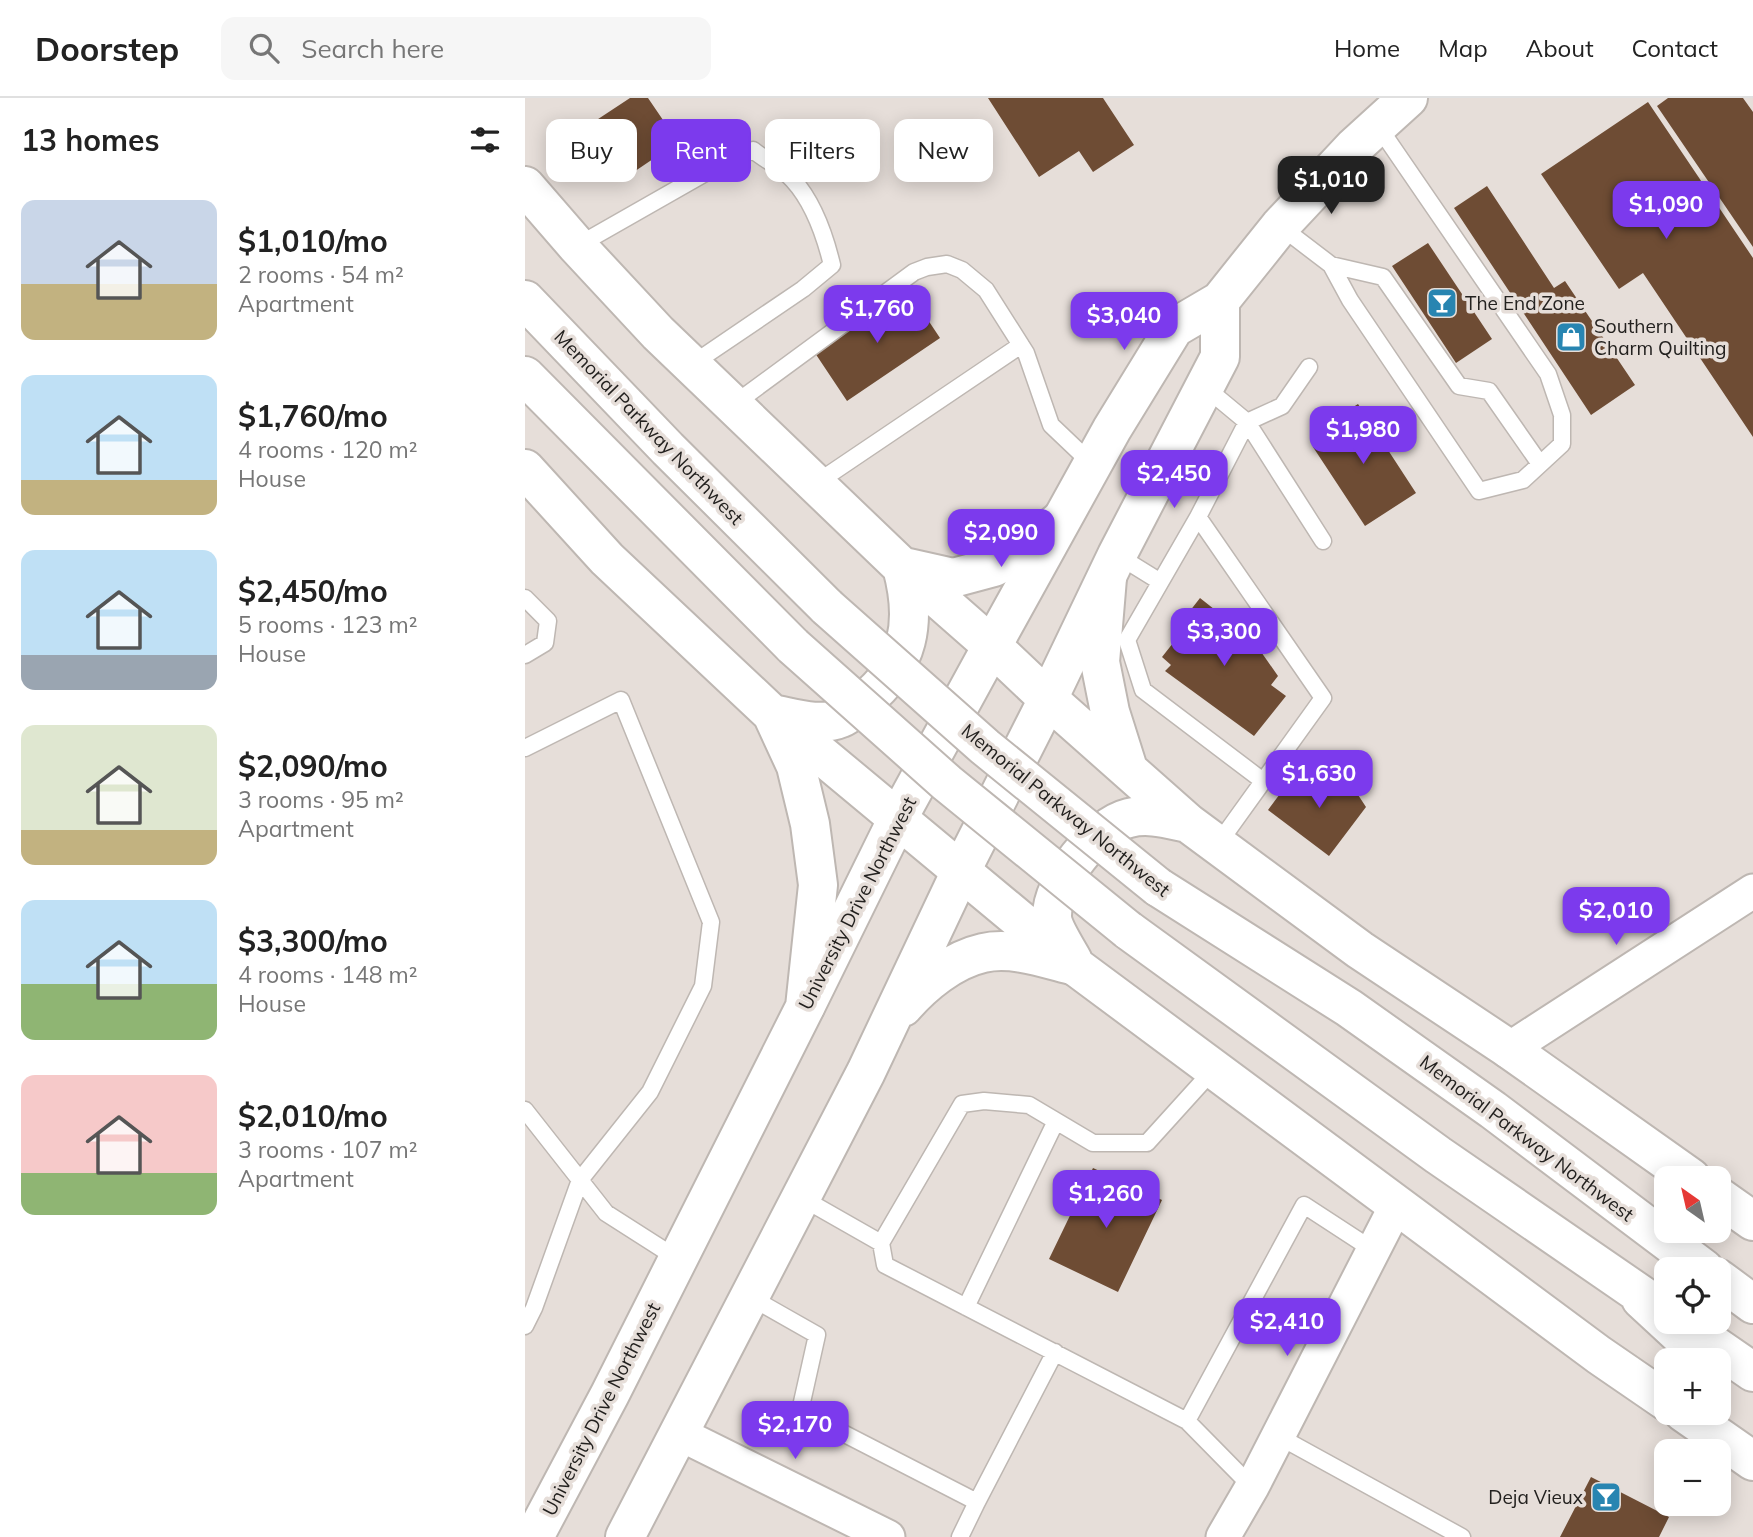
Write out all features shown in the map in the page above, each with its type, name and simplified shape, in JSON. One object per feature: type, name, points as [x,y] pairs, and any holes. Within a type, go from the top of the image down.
[{"type":"main road","name":"University Drive Northwest","points":[[534,1537],[678,1259],[898,818],[1092,464],[1174,328],[1220,301],[1280,226],[1354,147],[1408,98]]},
{"type":"main road","points":[[525,187],[577,246],[691,365],[902,567],[1128,771],[1203,833],[1360,950],[1509,1049],[1675,1166]]},
{"type":"main road","points":[[525,285],[569,346]]},
{"type":"main road","name":"Memorial Parkway Northwest","points":[[525,300],[668,449],[827,607],[985,747],[1158,887],[1349,1008],[1493,1111],[1687,1257]]},
{"type":"main road","points":[[625,1537],[802,1198],[1112,567],[1206,388],[1220,357],[1220,301]]},
{"type":"main road","points":[[525,376],[793,646],[947,783],[1128,930],[1438,1156],[1654,1304]]},
{"type":"main road","points":[[525,469],[607,559],[772,714],[1075,966],[1654,1393]]},
{"type":"main road","points":[[902,567],[953,578],[994,567],[1021,552],[1061,520]]},
{"type":"main road","points":[[772,714],[817,722],[842,718],[888,678],[903,654],[911,608],[902,567]]},
{"type":"main road","points":[[1112,567],[1100,662],[1110,712],[1128,771]]},
{"type":"main road","points":[[772,714],[796,766],[810,824],[818,885],[805,1007]]},
{"type":"main road","points":[[1075,966],[1052,919],[1057,889],[1087,846],[1126,818],[1148,815],[1203,833]]},
{"type":"main road","points":[[888,1025],[913,995],[937,975],[985,952],[1019,953],[1075,966]]},
{"type":"main road","points":[[1731,1205],[1753,1221]]},
{"type":"main road","points":[[1672,1246],[1694,1257]]},
{"type":"main road","points":[[1731,1275],[1753,1286]]},
{"type":"main road","points":[[1624,1283],[1694,1348]]},
{"type":"main road","points":[[1731,1288],[1753,1304]]},
{"type":"main road","points":[[1698,1334],[1753,1372]]},
{"type":"main road","points":[[1731,1381],[1753,1402]]},
{"type":"main road","points":[[1702,1425],[1753,1461]]},
{"type":"street","points":[[1509,1049],[1753,891]]},
{"type":"street","points":[[1223,1537],[1252,1487],[1397,1204]]},
{"type":"street","points":[[678,1433],[888,1537]]},
{"type":"lane","points":[[1280,226],[1331,265],[1350,300],[1479,491],[1523,480],[1562,444],[1562,415],[1548,374],[1378,126]]},
{"type":"lane","points":[[577,246],[721,164],[753,150],[793,179],[811,208],[826,241],[832,265],[803,289],[691,365]]},
{"type":"lane","points":[[733,405],[914,272],[947,264],[962,270],[986,290],[1026,353],[1051,425],[1092,464]]},
{"type":"lane","points":[[1331,265],[1383,277],[1459,386],[1489,391],[1540,464]]},
{"type":"lane","points":[[815,484],[1021,345]]},
{"type":"lane","points":[[1263,781],[1143,690],[1128,640],[1159,581],[1198,517],[1247,422],[1282,406],[1309,367]]},
{"type":"lane","points":[[1206,388],[1247,422],[1323,541]]},
{"type":"lane","points":[[1198,517],[1323,698],[1263,781],[1203,833]]},
{"type":"lane","points":[[1112,567],[1159,581]]},
{"type":"lane","points":[[525,598],[548,621],[545,643],[525,655]]},
{"type":"lane","points":[[525,748],[621,700],[711,922],[703,986],[650,1092],[580,1180],[525,1326]]},
{"type":"lane","points":[[1214,1069],[1147,1143],[1093,1143],[1029,1105],[984,1101],[962,1104],[881,1243],[885,1265],[1187,1422],[1252,1487]]},
{"type":"lane","points":[[525,1110],[606,1213],[678,1259]]},
{"type":"lane","points":[[967,1307],[1056,1121]]},
{"type":"lane","points":[[802,1198],[881,1243]]},
{"type":"lane","points":[[1187,1422],[1304,1205],[1373,1250]]},
{"type":"lane","points":[[750,1297],[817,1335],[800,1411],[977,1502]]},
{"type":"lane","points":[[960,1537],[1055,1352]]},
{"type":"lane","points":[[1278,1436],[1462,1537]]},
{"type":"building","points":[[630,98],[648,98],[662,119],[651,119],[651,160],[637,170],[637,119],[598,119]]},
{"type":"building","points":[[988,98],[1103,98],[1134,145],[1093,172],[1079,151],[1039,177]]},
{"type":"building","points":[[1668,98],[1743,98],[1753,112],[1753,247],[1657,106]]},
{"type":"building","points":[[1648,102],[1753,258],[1753,437],[1643,273],[1619,289],[1541,174]]},
{"type":"building","name":"Southern Charm Quilting","points":[[1487,186],[1554,288],[1565,281],[1635,385],[1591,415],[1454,208]]},
{"type":"building","name":"The End Zone","points":[[1428,243],[1492,339],[1456,363],[1392,266]]},
{"type":"building","points":[[908,290],[940,338],[847,401],[815,353]]},
{"type":"building","points":[[1358,404],[1416,493],[1365,526],[1313,447],[1332,435],[1325,425]]},
{"type":"building","points":[[1200,598],[1243,632],[1245,629],[1278,676],[1271,685],[1286,696],[1254,736],[1165,671],[1171,665],[1162,657],[1177,638],[1172,634]]},
{"type":"building","points":[[1297,771],[1327,793],[1343,772],[1366,807],[1329,856],[1268,810]]},
{"type":"building","points":[[1093,1168],[1162,1200],[1118,1292],[1049,1259]]},
{"type":"building","name":"Deja Vieux","points":[[1591,1477],[1654,1509],[1654,1516],[1669,1517],[1659,1537],[1560,1537]]},
{"type":"place","name":"The End Zone","points":[[1442,303]]},
{"type":"place","name":"Southern Charm Quilting","points":[[1571,337]]},
{"type":"place","name":"Deja Vieux","points":[[1606,1497]]}]
